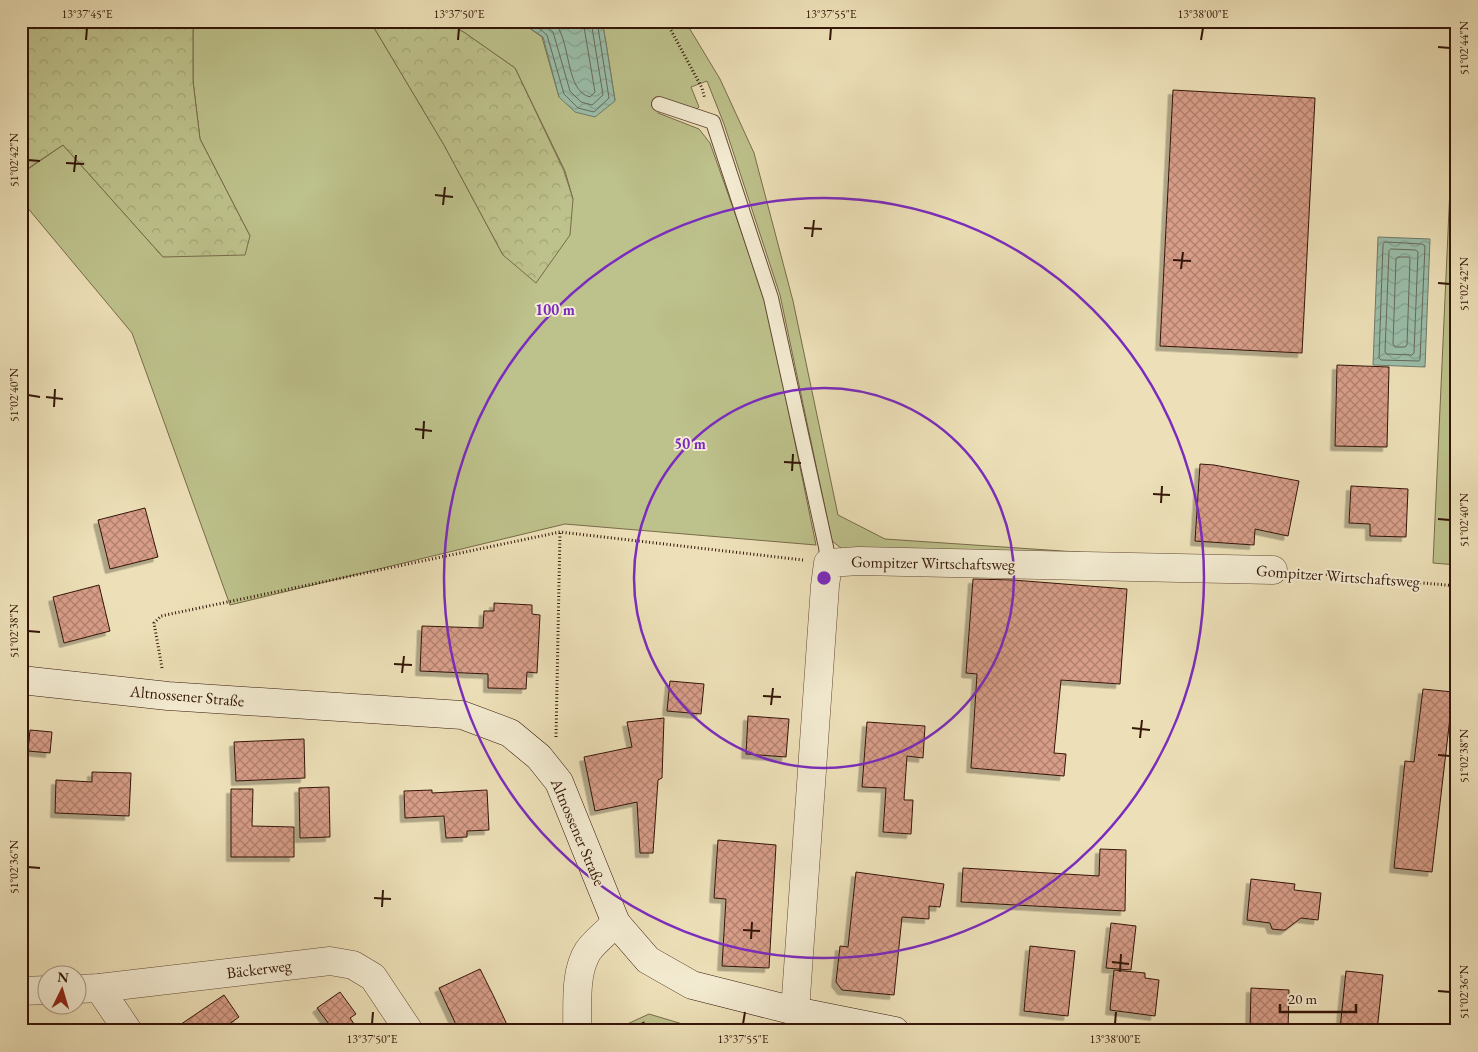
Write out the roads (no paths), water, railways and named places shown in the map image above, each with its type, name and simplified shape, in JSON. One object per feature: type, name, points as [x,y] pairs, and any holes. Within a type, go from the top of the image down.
[{"type":"street","name":"Gompitzer Wirtschaftsweg","points":[[795,1011],[824,596],[828,563],[859,561],[1273,570]]},
{"type":"street","name":"Altnossener Straße","points":[[21,680],[168,696],[462,715],[510,733],[539,757],[560,782],[616,923],[648,960],[692,985],[795,1011],[895,1031]]},
{"type":"street","points":[[577,1031],[578,986],[582,963],[589,949],[616,923]]},
{"type":"street","name":"Bäckerweg","points":[[88,989],[330,961],[353,965],[373,977],[409,1031]]},
{"type":"street","points":[[88,989],[128,1031]]},
{"type":"street","points":[[21,992],[38,991]]},
{"type":"lane","points":[[659,104],[713,122],[771,298],[828,563]]},
{"type":"water","points":[[526,21],[602,21],[615,101],[595,117],[575,112],[559,97],[543,37],[525,25]]},
{"type":"water","points":[[1378,237],[1430,239],[1425,367],[1373,365]]}]
